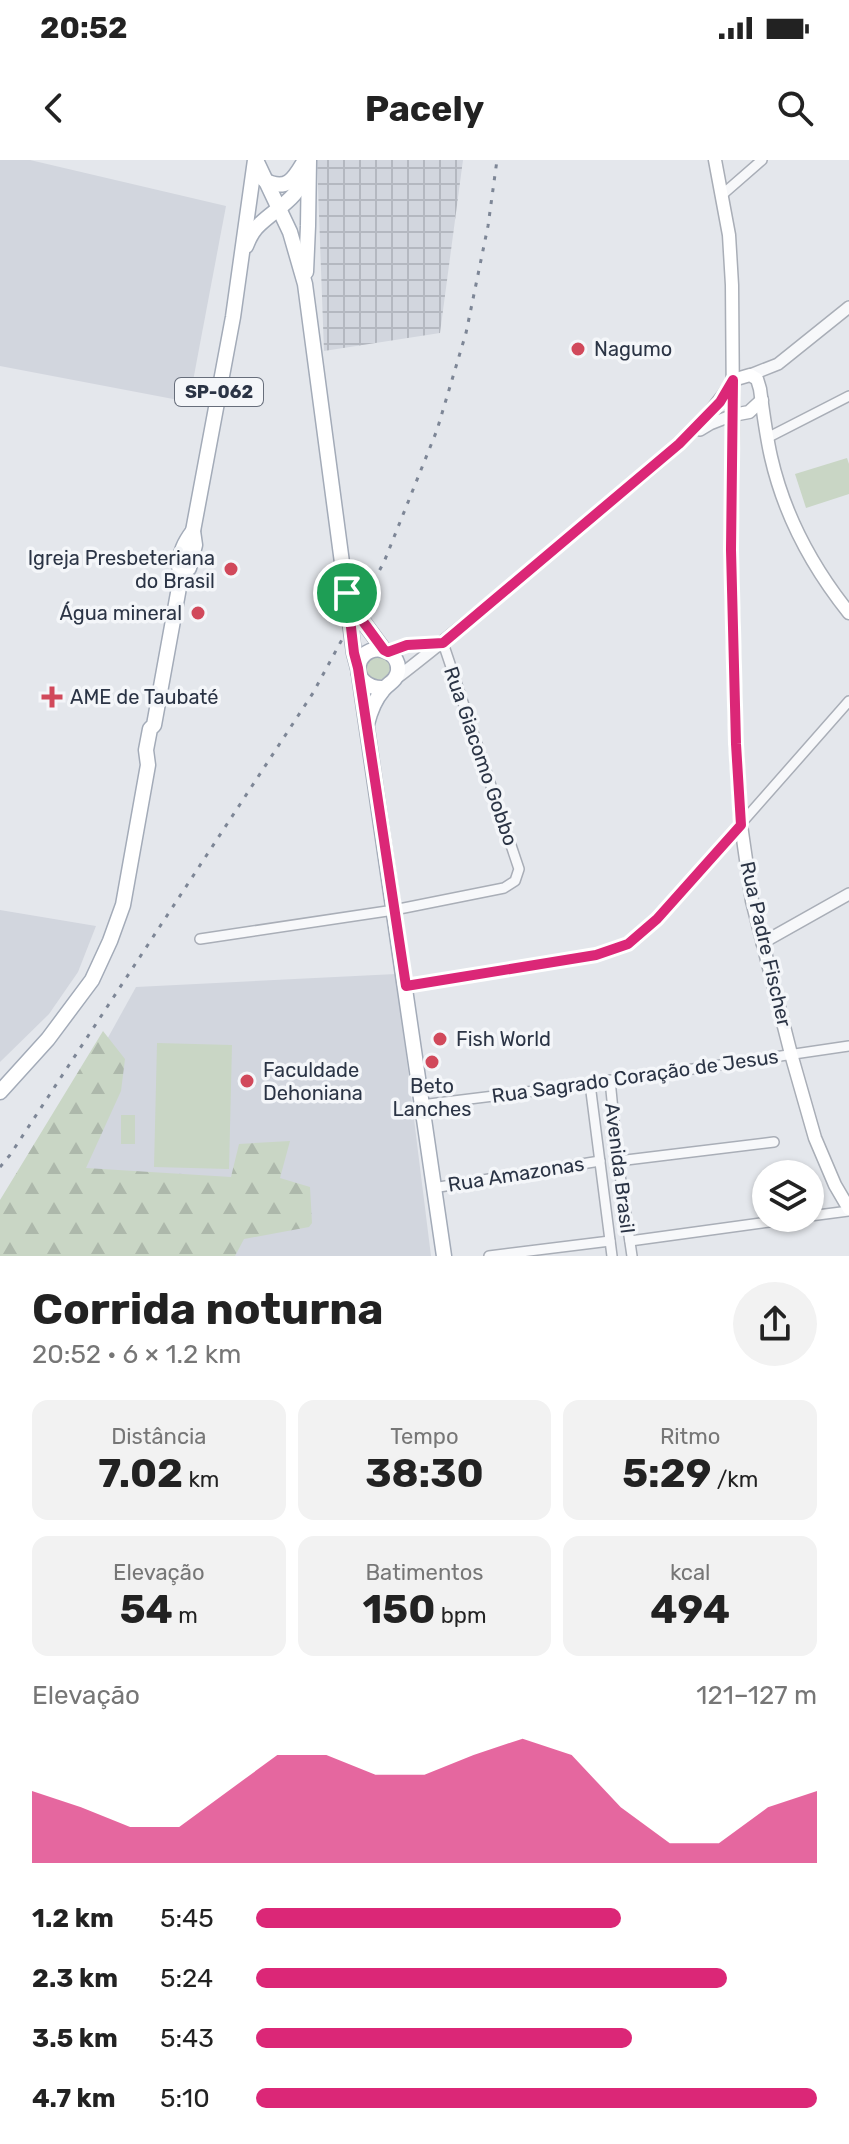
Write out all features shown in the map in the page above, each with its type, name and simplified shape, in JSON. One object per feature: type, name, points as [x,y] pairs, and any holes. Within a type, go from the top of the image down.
[{"type":"main road","name":"SP-062","points":[[255,160],[264,180]]},
{"type":"main road","name":"SP-062","points":[[48,1039],[92,980],[123,905],[149,759],[155,753],[158,730],[154,725],[182,571],[189,568],[195,545],[193,531],[233,317],[255,160]]},
{"type":"main road","name":"SP-062","points":[[242,253],[258,225],[280,210],[298,190],[304,180],[307,160]]},
{"type":"main road","points":[[264,180],[281,186],[289,182],[307,160]]},
{"type":"main road","points":[[305,284],[307,160]]},
{"type":"main road","name":"Rua Padre Fischer","points":[[715,160],[729,235],[733,380],[731,550],[741,825],[752,901],[791,1054],[815,1138],[849,1210]]},
{"type":"main road","points":[[264,180],[290,232],[305,284],[354,653],[444,1256]]},
{"type":"main road","points":[[733,380],[750,375],[757,379],[774,470],[790,516],[823,579],[849,613]]},
{"type":"main road","points":[[733,415],[749,412],[762,400]]},
{"type":"main road","points":[[347,593],[359,616],[397,663],[397,675],[370,711],[367,724]]},
{"type":"main road","points":[[386,651],[378,649],[367,653],[359,662],[359,671],[371,687],[389,684]]},
{"type":"main road","points":[[0,1079],[48,1039]]},
{"type":"main road","points":[[0,1092],[48,1039]]},
{"type":"street","points":[[723,194],[762,160]]},
{"type":"street","points":[[750,375],[778,364],[849,307]]},
{"type":"street","points":[[389,684],[443,643],[679,444],[720,402],[733,380]]},
{"type":"street","points":[[767,438],[849,396]]},
{"type":"street","points":[[679,444],[710,424],[733,415]]},
{"type":"street","points":[[386,651],[407,645],[443,643]]},
{"type":"street","name":"Rua Giacomo Gobbo","points":[[394,910],[504,888],[515,881],[519,869],[443,643]]},
{"type":"street","points":[[406,986],[596,955],[628,944],[657,919],[849,701]]},
{"type":"street","points":[[762,943],[849,894]]},
{"type":"street","points":[[200,939],[394,910]]},
{"type":"street","name":"Rua Sagrado Coração de Jesus","points":[[421,1105],[849,1046]]},
{"type":"street","name":"Avenida Brasil","points":[[610,1080],[632,1256]]},
{"type":"street","name":"Avenida Brasil","points":[[590,1084],[612,1256]]},
{"type":"street","points":[[618,1161],[774,1142]]},
{"type":"street","name":"Rua Amazonas","points":[[433,1188],[600,1161]]},
{"type":"street","points":[[824,1214],[849,1210]]},
{"type":"street","points":[[630,1241],[752,1224]]},
{"type":"street","points":[[489,1256],[610,1241]]},
{"type":"shaded area","points":[[0,160],[30,160],[226,206],[189,402],[0,366]]},
{"type":"shaded area","points":[[317,160],[463,160],[440,333],[324,351]]},
{"type":"shaded area","points":[[0,910],[96,926],[78,972],[49,1014],[0,1062]]},
{"type":"shaded area","name":"Faculdade Dehoniana","points":[[396,974],[431,1256],[171,1256],[32,1175],[136,987]]},
{"type":"green space","points":[[847,458],[849,494],[806,508],[795,474]]},
{"type":"green space","points":[[378,656],[387,659],[390,668],[387,677],[378,680],[369,677],[366,668],[369,659]]},
{"type":"green space","points":[[103,1031],[125,1059],[121,1091],[86,1168],[231,1177],[239,1144],[290,1141],[280,1178],[310,1187],[312,1223],[309,1227],[244,1239],[235,1256],[0,1256],[0,1200]]},
{"type":"green space","points":[[157,1043],[232,1045],[229,1169],[154,1167]]},
{"type":"green space","points":[[121,1115],[135,1115],[135,1144],[121,1144]]},
{"type":"railway","points":[[0,1167],[313,693],[384,562],[437,430],[466,333],[488,226],[497,160]]},
{"type":"place","name":"Nagumo","points":[[578,349]]},
{"type":"place","name":"Igreja Presbeteriana do Brasil","points":[[231,569]]},
{"type":"place","name":"Água mineral","points":[[198,613]]},
{"type":"place","name":"AME de Taubaté","points":[[52,697]]},
{"type":"place","name":"Fish World","points":[[440,1039]]},
{"type":"place","name":"Beto Lanches","points":[[432,1062]]},
{"type":"place","name":"Faculdade Dehoniana","points":[[247,1081]]},
{"type":"route","points":[[733,380],[731,550],[741,825],[657,919],[628,944],[596,955],[406,986],[347,593],[359,616],[384,650],[388,652],[407,645],[443,643],[679,444],[720,402],[733,380]]}]
